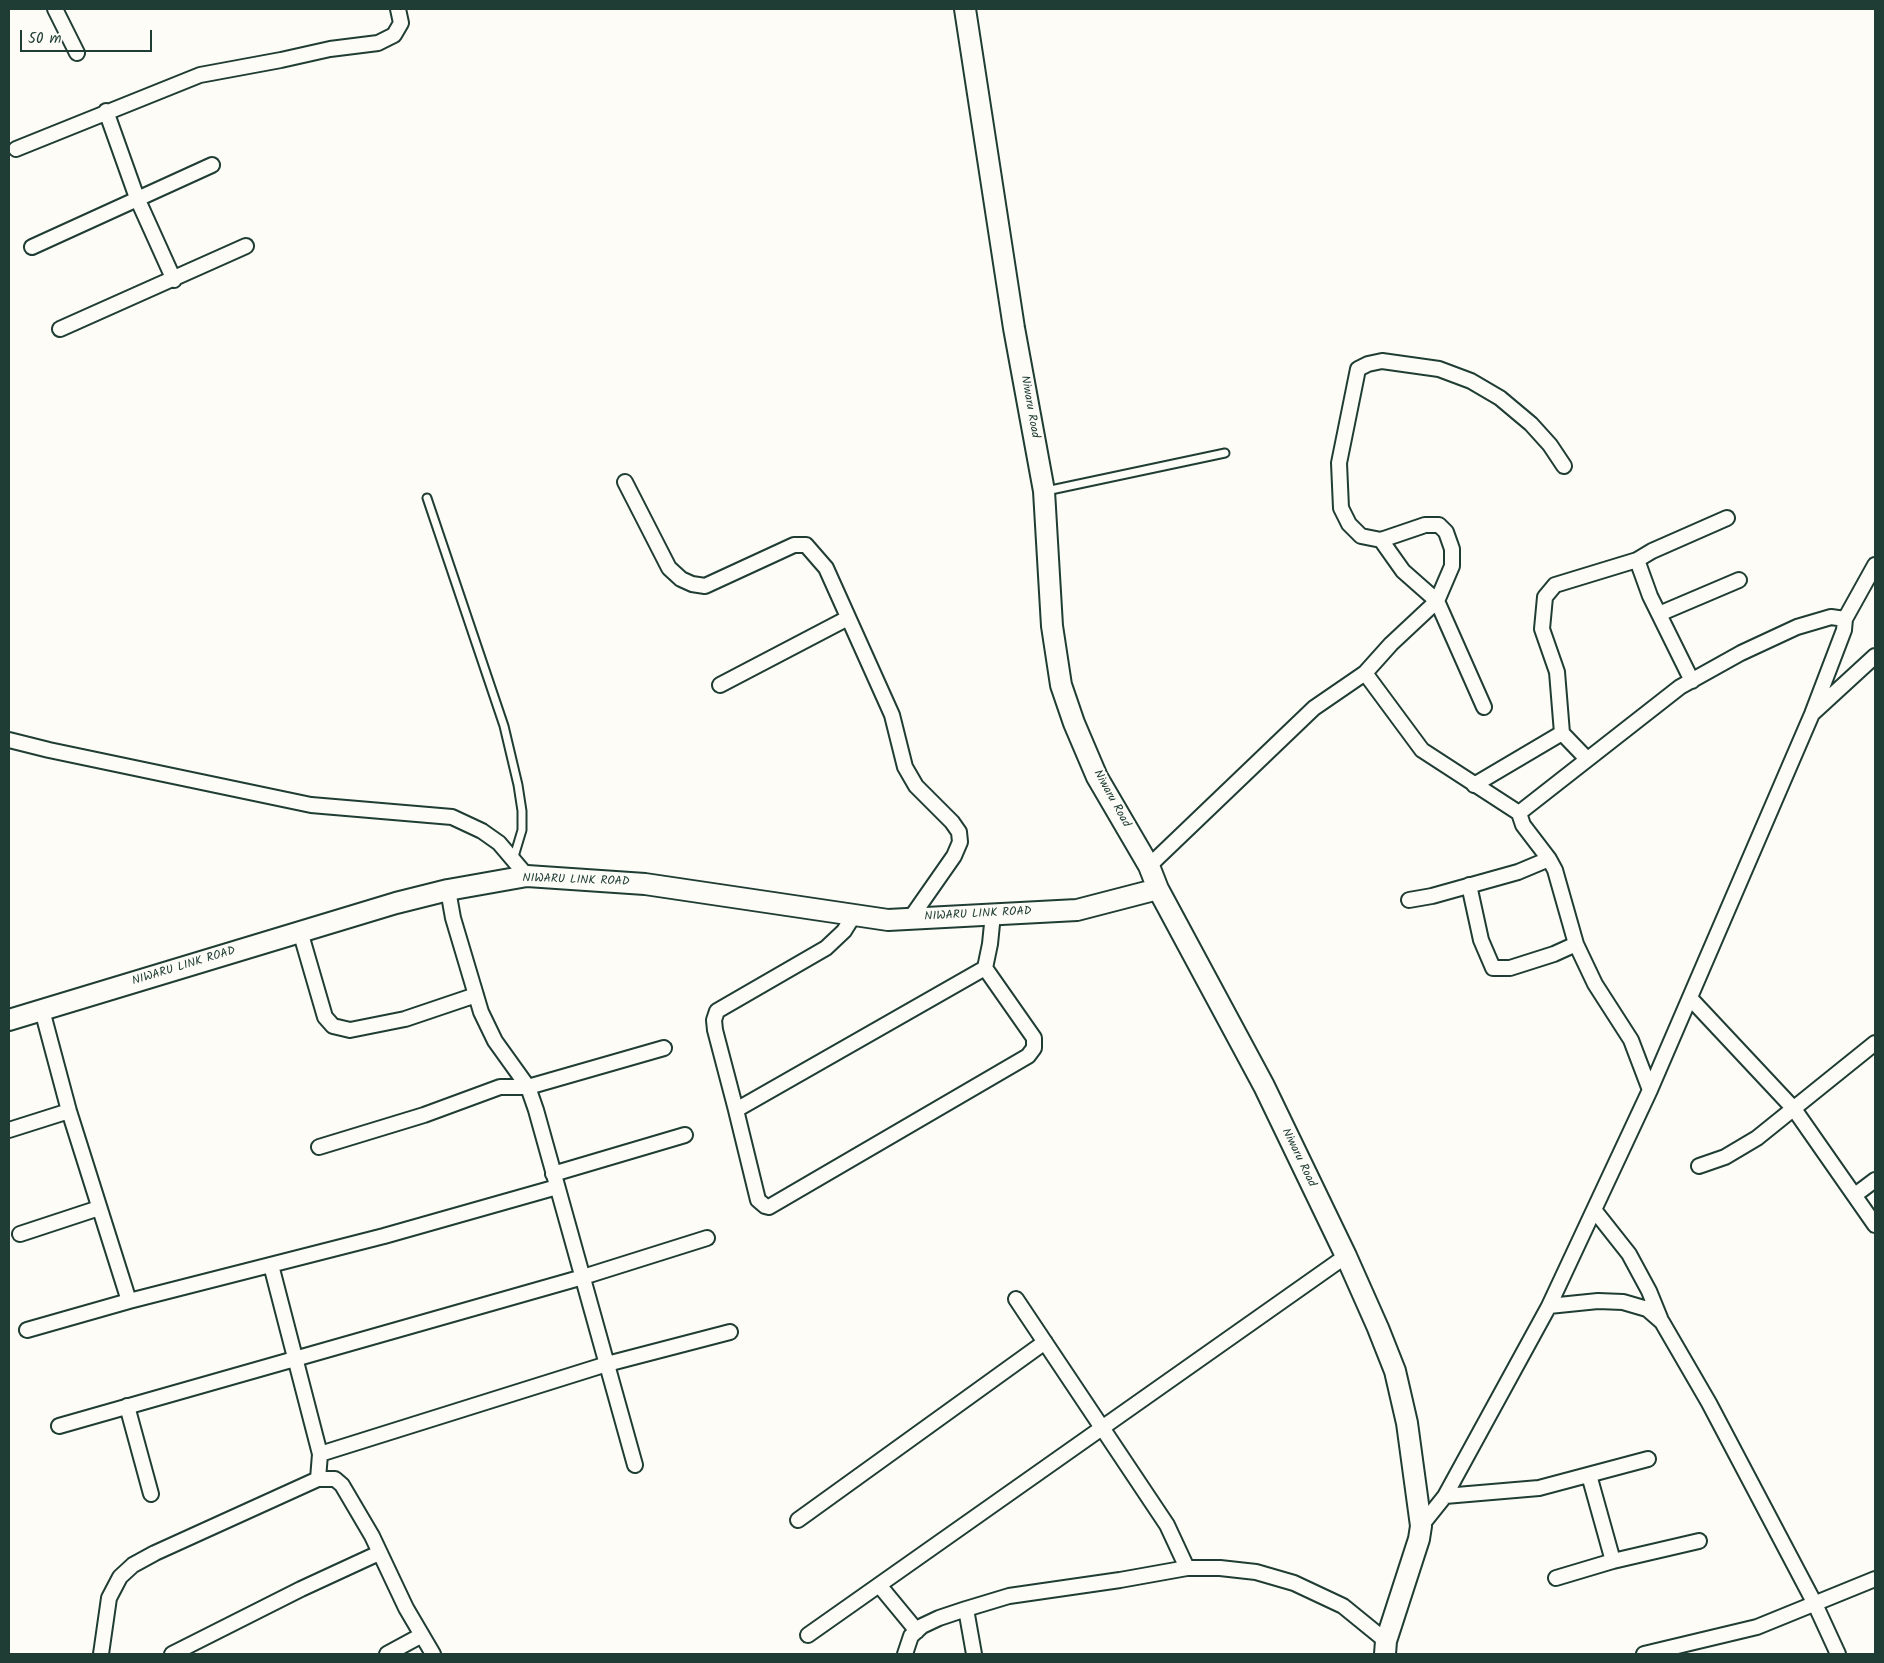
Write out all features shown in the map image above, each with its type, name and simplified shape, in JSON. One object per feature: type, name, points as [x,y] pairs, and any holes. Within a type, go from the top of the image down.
[{"type":"street","points":[[54,9],[77,53]]},
{"type":"street","points":[[16,149],[200,74],[281,60],[330,49],[378,43],[394,35],[401,23],[398,9]]},
{"type":"street","name":"Niwaru Road","points":[[965,9],[1014,328],[1044,491],[1052,626],[1061,685],[1074,723],[1097,777],[1149,866],[1158,890],[1264,1086],[1346,1256],[1378,1328],[1395,1371],[1406,1423],[1420,1532]]},
{"type":"street","points":[[106,111],[138,198],[174,280]]},
{"type":"street","points":[[32,247],[212,165]]},
{"type":"street","points":[[60,329],[174,280],[246,246]]},
{"type":"street","points":[[1149,866],[1314,708],[1365,673],[1391,644],[1437,602],[1452,566],[1452,549],[1446,532],[1439,525],[1425,525],[1381,540],[1361,536],[1349,524],[1341,508],[1339,462],[1358,369],[1368,364],[1382,361],[1439,369],[1471,381],[1500,398],[1531,424],[1550,445],[1564,466]]},
{"type":"street","points":[[625,482],[669,568],[681,579],[692,584],[705,586],[794,545],[806,546],[826,568],[892,716],[905,767],[916,786],[952,822],[959,832],[960,842],[954,856],[910,918]]},
{"type":"street","points":[[1587,759],[1562,733],[1558,672],[1542,629],[1545,597],[1556,585],[1637,560],[1652,551],[1727,518]]},
{"type":"street","points":[[1381,540],[1403,571],[1437,602],[1484,707]]},
{"type":"street","points":[[1637,560],[1658,614],[1692,681]]},
{"type":"street","points":[[905,1654],[911,1636],[922,1626],[966,1609],[1009,1596],[1187,1568],[1220,1568],[1256,1572],[1294,1583],[1343,1606],[1389,1650],[1420,1532],[1445,1496],[1548,1306],[1595,1210],[1650,1090],[1812,714],[1844,630],[1845,618],[1875,565]]},
{"type":"street","points":[[1658,614],[1739,580]]},
{"type":"street","points":[[1519,813],[1680,687],[1741,653],[1797,627],[1831,617],[1845,618]]},
{"type":"street","points":[[720,684],[848,618]]},
{"type":"street","points":[[1812,714],[1875,656]]},
{"type":"street","points":[[1365,673],[1422,750],[1519,813],[1523,825],[1555,870],[1576,944],[1595,984],[1631,1040],[1650,1090]]},
{"type":"street","points":[[1474,785],[1562,733]]},
{"type":"street","points":[[9,740],[48,750],[311,804],[452,818],[482,831],[499,843],[527,876]]},
{"type":"street","points":[[1409,900],[1518,872],[1549,859]]},
{"type":"street","name":"NIWARU LINK ROAD","points":[[9,1020],[396,903],[448,890],[527,876],[645,884],[888,920],[1076,910],[1158,890]]},
{"type":"street","points":[[1469,885],[1481,940],[1493,968],[1510,968],[1554,954],[1576,944]]},
{"type":"street","points":[[448,890],[453,918],[481,1012],[495,1041],[528,1087],[536,1110],[635,1465]]},
{"type":"street","points":[[854,914],[844,931],[826,948],[717,1011],[714,1020],[758,1200],[765,1206],[769,1207],[1028,1056],[1034,1048],[1034,1038],[984,968]]},
{"type":"street","points":[[736,1110],[984,968],[990,944],[993,914]]},
{"type":"street","points":[[300,932],[325,1017],[333,1026],[350,1030],[405,1018],[476,995]]},
{"type":"street","points":[[1690,998],[1794,1109],[1875,1225]]},
{"type":"street","points":[[42,1010],[69,1111],[129,1301]]},
{"type":"street","points":[[1698,1166],[1725,1157],[1757,1138],[1875,1043]]},
{"type":"street","points":[[319,1146],[424,1115],[500,1087],[528,1087],[664,1048]]},
{"type":"street","points":[[9,1130],[69,1111]]},
{"type":"street","points":[[27,1330],[129,1301],[384,1236],[555,1181],[684,1135]]},
{"type":"street","points":[[1855,1195],[1875,1180]]},
{"type":"street","points":[[20,1234],[99,1208]]},
{"type":"street","points":[[1595,1210],[1629,1254],[1649,1290],[1662,1322],[1710,1403],[1815,1604],[1838,1654]]},
{"type":"street","points":[[59,1426],[583,1277],[708,1238]]},
{"type":"street","points":[[808,1635],[1346,1256]]},
{"type":"street","points":[[271,1265],[320,1454],[318,1479]]},
{"type":"street","points":[[1016,1299],[1167,1525],[1187,1568]]},
{"type":"street","points":[[1548,1306],[1598,1301],[1623,1302],[1647,1309],[1662,1322]]},
{"type":"street","points":[[320,1454],[607,1364],[730,1332]]},
{"type":"street","points":[[798,1520],[1045,1342]]},
{"type":"street","points":[[128,1406],[151,1494]]},
{"type":"street","points":[[1445,1496],[1540,1488],[1648,1459]]},
{"type":"street","points":[[1589,1475],[1613,1561]]},
{"type":"street","points":[[101,1654],[109,1598],[120,1577],[133,1565],[155,1553],[318,1479],[335,1479],[342,1485],[372,1536],[406,1608],[433,1654]]},
{"type":"street","points":[[1556,1578],[1613,1561],[1699,1541]]},
{"type":"street","points":[[172,1654],[190,1646],[195,1649],[301,1589],[379,1553]]},
{"type":"street","points":[[1644,1654],[1757,1628],[1875,1579]]},
{"type":"street","points":[[879,1584],[917,1631]]},
{"type":"street","points":[[966,1609],[974,1654]]},
{"type":"street","points":[[387,1654],[422,1635]]},
{"type":"lane","points":[[1044,491],[1226,453]]},
{"type":"lane","points":[[427,498],[504,726],[522,811],[522,830],[513,860]]}]
